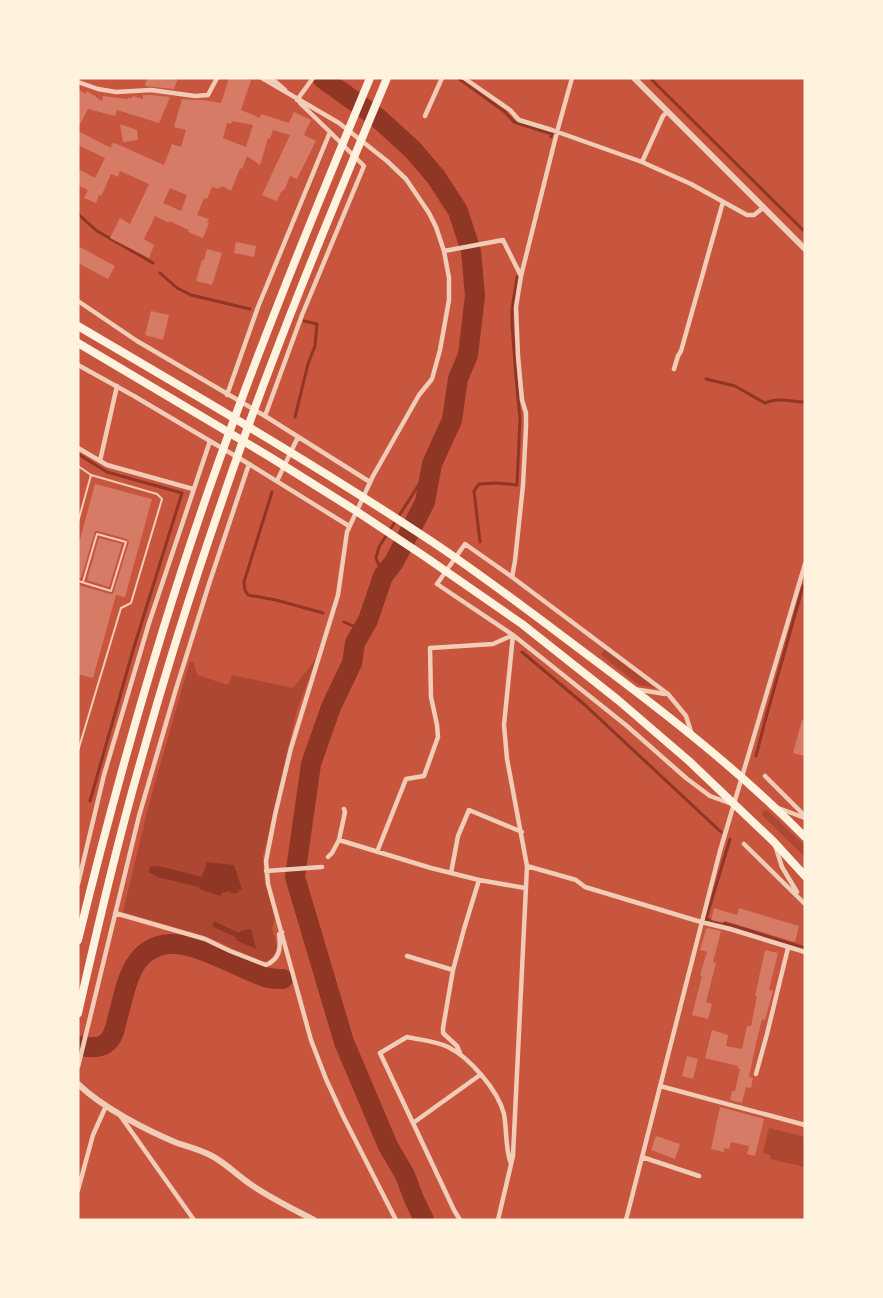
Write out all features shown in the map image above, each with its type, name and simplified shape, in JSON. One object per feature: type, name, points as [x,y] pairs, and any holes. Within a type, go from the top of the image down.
[{"type":"highway","points":[[78,940],[101,845],[152,663],[208,492],[296,256],[370,78]]},
{"type":"highway","points":[[78,1013],[142,754],[223,497],[257,401],[311,262],[387,78]]},
{"type":"highway","points":[[78,326],[277,444],[432,542],[531,611],[692,735],[742,777],[805,837]]},
{"type":"highway","points":[[78,343],[353,509],[522,624],[618,700],[718,788],[774,842],[805,876]]},
{"type":"highway","points":[[78,348],[103,358]]},
{"type":"street","points":[[78,81],[98,89],[116,92],[151,90],[195,96],[208,95],[217,78]]},
{"type":"street","points":[[262,78],[339,123],[406,179],[436,227],[444,251],[448,278],[449,300],[432,379],[419,395],[370,482],[349,525],[338,595],[291,748],[267,851],[268,884],[311,1040],[343,1116],[396,1220]]},
{"type":"street","points":[[265,416],[302,315],[364,166],[297,100],[271,78]]},
{"type":"street","points":[[297,100],[313,78]]},
{"type":"street","points":[[425,116],[442,78]]},
{"type":"street","points":[[464,78],[510,110],[519,120],[642,162],[691,184],[747,215],[754,215],[764,207]]},
{"type":"street","points":[[512,577],[523,486],[526,427],[516,315],[522,276],[572,78]]},
{"type":"street","points":[[634,78],[805,249]]},
{"type":"street","points":[[642,162],[667,112]]},
{"type":"street","points":[[227,395],[258,307],[330,132]]},
{"type":"street","points":[[674,369],[723,202]]},
{"type":"street","points":[[444,251],[503,240],[522,276]]},
{"type":"street","points":[[78,301],[137,341],[265,416],[370,482]]},
{"type":"street","points":[[78,364],[349,525]]},
{"type":"street","points":[[100,461],[117,386]]},
{"type":"street","points":[[277,481],[298,437]]},
{"type":"street","points":[[78,884],[104,775],[149,623],[210,441]]},
{"type":"street","points":[[78,448],[107,465],[193,489]]},
{"type":"street","points":[[78,1067],[139,816],[176,688],[249,464]]},
{"type":"street","points":[[692,735],[686,716],[668,694],[465,544],[437,584],[513,635],[710,796],[734,805]]},
{"type":"street","points":[[626,1220],[701,922],[805,564]]},
{"type":"street","points":[[498,1220],[513,1156],[527,866],[507,759],[504,725],[513,635]]},
{"type":"street","points":[[377,852],[406,779],[424,776],[438,737],[431,697],[430,648],[493,644],[513,635]]},
{"type":"street","points":[[632,688],[668,694]]},
{"type":"street","points":[[765,776],[805,817]]},
{"type":"street","points":[[775,807],[805,817]]},
{"type":"street","points":[[328,857],[339,840],[344,809]]},
{"type":"street","points":[[451,873],[458,836],[470,810],[522,832]]},
{"type":"street","points":[[339,840],[431,868],[525,888]]},
{"type":"street","points":[[774,842],[782,867],[803,901]]},
{"type":"street","points":[[744,844],[803,901]]},
{"type":"street","points":[[527,866],[576,880],[585,887],[805,952]]},
{"type":"street","points":[[268,871],[322,867]]},
{"type":"street","points":[[479,880],[453,970],[443,1033],[457,1046],[460,1053],[497,1096],[503,1113],[511,1164]]},
{"type":"street","points":[[115,914],[205,939],[266,965],[276,959],[280,945],[279,934],[282,932]]},
{"type":"street","points":[[756,1074],[788,948]]},
{"type":"street","points":[[407,956],[453,970]]},
{"type":"street","points":[[460,1053],[445,1045],[407,1036],[380,1053],[460,1220]]},
{"type":"street","points":[[413,1124],[480,1075]]},
{"type":"street","points":[[78,1084],[89,1095],[106,1106],[150,1131],[201,1150],[263,1193],[314,1220]]},
{"type":"street","points":[[660,1086],[805,1125]]},
{"type":"street","points":[[78,1190],[93,1135],[106,1106]]},
{"type":"street","points":[[118,1112],[194,1220]]},
{"type":"street","points":[[642,1157],[699,1176]]},
{"type":"lane","points":[[78,466],[92,475],[157,494],[162,499],[131,603],[121,608],[78,751]]},
{"type":"lane","points":[[78,522],[92,475]]},
{"type":"lane","points":[[78,581],[111,591],[126,542],[97,534],[83,582]]},
{"type":"shaded area","points":[[605,649],[655,688],[639,685],[601,655]]},
{"type":"shaded area","points":[[316,659],[297,710],[263,856],[264,877],[275,919],[272,928],[277,946],[271,959],[265,962],[258,960],[208,937],[123,912],[149,804],[190,661],[194,663],[197,675],[228,685],[232,675],[293,688]]},
{"type":"shaded area","points":[[765,810],[805,846],[805,858],[763,816],[762,812]]},
{"type":"shaded area","points":[[207,862],[234,865],[242,889],[231,894],[230,891],[222,893],[220,896],[199,889],[199,887],[157,877],[149,872],[150,867],[159,866],[202,877]]},
{"type":"shaded area","points":[[214,921],[239,933],[251,929],[256,949],[212,926]]},
{"type":"shaded area","points":[[769,1128],[805,1137],[805,1167],[770,1159],[771,1155],[763,1153]]},
{"type":"building","points":[[147,78],[178,78],[174,89],[145,86]]},
{"type":"building","points":[[229,78],[246,78],[251,80],[241,110],[260,118],[261,114],[289,123],[294,112],[311,120],[304,135],[316,141],[297,179],[290,176],[277,201],[262,195],[290,135],[273,130],[270,139],[268,138],[260,165],[247,156],[231,191],[222,186],[218,189],[212,187],[207,199],[204,198],[197,215],[209,219],[203,238],[155,216],[144,239],[154,245],[149,258],[110,238],[120,218],[130,224],[149,184],[120,171],[118,177],[111,174],[96,203],[84,198],[88,190],[78,185],[78,169],[95,178],[105,158],[78,145],[78,131],[111,148],[112,143],[117,144],[164,165],[172,144],[181,147],[186,130],[174,127],[182,99],[221,103]],"holes":[[[232,121],[253,125],[246,147],[223,138],[227,123],[231,124]],[[170,188],[187,195],[181,211],[163,203]]]},
{"type":"building","points":[[78,89],[86,94],[87,91],[102,101],[103,96],[127,99],[133,96],[143,99],[143,95],[170,97],[159,123],[117,110],[115,116],[88,109],[78,128]]},
{"type":"building","points":[[120,124],[137,130],[138,140],[123,142]]},
{"type":"building","points":[[236,242],[256,246],[254,257],[234,253]]},
{"type":"building","points":[[78,246],[115,266],[108,279],[78,263]]},
{"type":"building","points":[[207,249],[222,253],[212,285],[196,281]]},
{"type":"building","points":[[151,311],[169,315],[163,340],[145,335]]},
{"type":"building","points":[[95,484],[152,499],[125,597],[116,595],[93,678],[78,674],[78,585],[113,594],[129,542],[127,539],[95,531],[81,578],[78,578],[78,547]]},
{"type":"building","points":[[99,538],[122,544],[109,587],[87,580]]},
{"type":"building","points":[[802,720],[805,721],[805,756],[793,753]]},
{"type":"building","points":[[714,908],[737,915],[739,908],[799,926],[795,942],[724,921],[723,923],[711,920]]},
{"type":"building","points":[[708,928],[721,931],[706,1002],[712,1004],[708,1019],[692,1015],[707,952],[700,950]]},
{"type":"building","points":[[765,950],[778,953],[769,990],[773,991],[756,1043],[749,1077],[753,1078],[751,1088],[746,1087],[742,1103],[730,1100],[732,1091],[735,1091],[740,1069],[737,1068],[738,1066],[705,1058],[712,1030],[728,1035],[726,1046],[742,1049],[747,1026],[751,1026]]},
{"type":"building","points":[[687,1056],[698,1059],[693,1079],[682,1076]]},
{"type":"building","points":[[720,1107],[764,1119],[755,1156],[747,1154],[749,1146],[731,1142],[729,1149],[724,1148],[724,1152],[711,1149]]},
{"type":"building","points":[[656,1136],[680,1144],[675,1159],[651,1150]]},
{"type":"waterway","points":[[322,78],[378,118],[413,150],[436,177],[458,211],[471,251],[475,296],[468,355],[458,379],[452,420],[432,464],[425,502],[394,562],[383,576],[368,620],[355,643],[352,663],[331,707],[311,764],[295,877],[344,1042],[388,1146],[405,1175],[424,1220]]},
{"type":"waterway","points":[[458,78],[505,112],[514,122],[552,134],[551,137]]},
{"type":"waterway","points":[[650,78],[805,232]]},
{"type":"waterway","points":[[78,214],[97,231],[153,263]]},
{"type":"waterway","points":[[160,273],[177,288],[191,295],[250,309]]},
{"type":"waterway","points":[[480,542],[474,491],[479,484],[517,485],[520,419],[512,324],[517,277]]},
{"type":"waterway","points":[[295,417],[308,364],[315,346],[317,324],[304,321]]},
{"type":"waterway","points":[[706,379],[735,386],[765,403],[780,400],[805,402]]},
{"type":"waterway","points":[[78,454],[107,472],[182,493],[134,647],[90,801]]},
{"type":"waterway","points":[[383,576],[376,558],[379,547],[432,464]]},
{"type":"waterway","points":[[272,492],[244,582],[245,590],[248,595],[323,613]]},
{"type":"waterway","points":[[756,756],[803,586]]},
{"type":"waterway","points":[[344,622],[362,630]]},
{"type":"waterway","points":[[522,652],[585,705],[721,832]]},
{"type":"waterway","points":[[730,839],[706,919],[805,948]]},
{"type":"waterway","points":[[78,1046],[99,1047],[110,1039],[132,972],[138,961],[156,947],[181,944],[218,956],[265,977],[283,979]]}]
